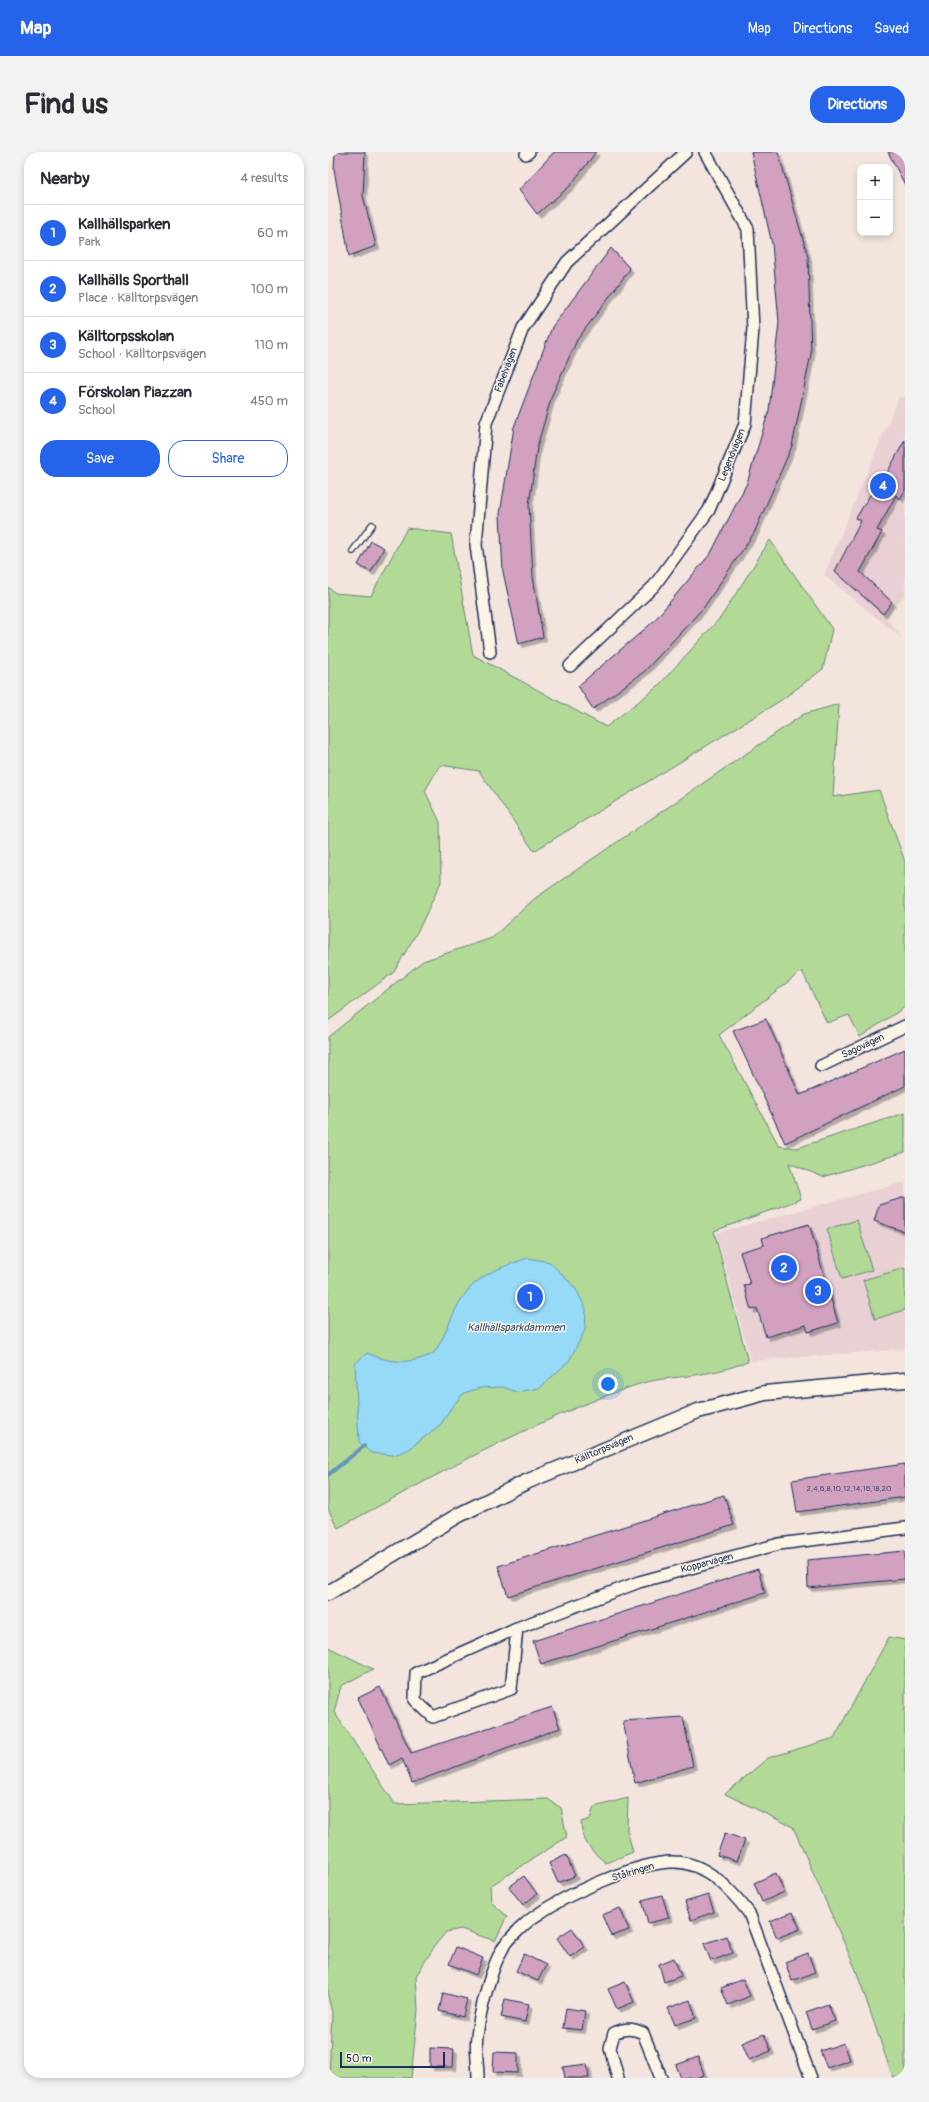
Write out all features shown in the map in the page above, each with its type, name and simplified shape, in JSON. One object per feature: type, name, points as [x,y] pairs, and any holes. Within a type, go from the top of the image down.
[{"type":"street","name":"Fabelvägen","points":[[490,652],[476,546],[486,423],[520,334],[566,262],[686,152]]},
{"type":"street","name":"Legendvägen","points":[[570,666],[654,586],[709,510],[745,424],[753,329],[748,229],[705,152]]},
{"type":"street","name":"Sagovägen","points":[[821,1066],[905,1026]]},
{"type":"street","name":"Källtorpsvägen","points":[[328,1593],[459,1515],[526,1482],[698,1410],[765,1393],[905,1380]]},
{"type":"street","name":"Kopparvägen","points":[[517,1628],[511,1689],[432,1717],[415,1700],[416,1673],[517,1628],[639,1582],[779,1544],[905,1528]]},
{"type":"street","name":"Stålringen","points":[[478,2078],[477,2036],[490,1977],[505,1946],[536,1915],[592,1885],[650,1865],[675,1862],[698,1868],[716,1879],[734,1895],[749,1913],[811,2078]]},
{"type":"street","points":[[618,2078],[610,2048],[614,2033],[623,2029],[633,2028],[643,2033],[661,2078]]},
{"type":"lane","points":[[353,551],[372,525]]},
{"type":"shaded area","points":[[899,397],[905,397],[905,595],[885,617],[903,639],[824,575]]},
{"type":"shaded area","points":[[905,1182],[905,1349],[751,1361],[716,1233]]},
{"type":"green space","points":[[407,528],[451,534],[473,655],[606,727],[657,687],[721,617],[770,540],[832,629],[823,669],[780,701],[534,851],[479,771],[440,765],[425,791],[440,822],[441,882],[420,927],[394,972],[328,1021],[328,587],[335,593],[371,596]]},
{"type":"green space","points":[[839,704],[833,797],[879,790],[905,862],[905,1007],[860,1037],[849,1015],[827,1023],[802,971],[719,1035],[779,1146],[797,1148],[905,1113],[905,1152],[823,1177],[789,1163],[801,1199],[714,1231],[748,1362],[712,1372],[645,1382],[597,1399],[484,1450],[338,1528],[328,1509],[328,1037],[423,961],[492,938],[534,899],[804,714]]},
{"type":"green space","points":[[857,1220],[872,1270],[842,1279],[827,1229]]},
{"type":"green space","points":[[905,1268],[905,1310],[875,1319],[863,1280]]},
{"type":"green space","points":[[889,1637],[905,1640],[905,2078],[893,2078],[856,1970],[793,1827],[725,1794],[768,1758],[834,1738]]},
{"type":"green space","points":[[328,1647],[373,1669],[341,1686],[334,1712],[395,1804],[548,1799],[561,1808],[567,1837],[490,1886],[491,1902],[507,1916],[495,1941],[461,1929],[446,1932],[436,1944],[416,1976],[418,2010],[411,2078],[329,2078],[332,2013],[328,1996]]},
{"type":"green space","points":[[628,1798],[627,1830],[633,1852],[606,1863],[588,1846],[583,1835],[581,1822],[590,1819],[594,1807]]},
{"type":"water","name":"Kallhällsparkdammen","points":[[528,1258],[550,1262],[576,1289],[586,1309],[585,1330],[569,1361],[540,1388],[517,1392],[502,1387],[480,1388],[464,1393],[451,1408],[441,1424],[408,1450],[394,1455],[371,1453],[359,1442],[355,1364],[367,1353],[392,1361],[409,1361],[426,1357],[434,1353],[459,1302],[466,1292],[483,1277],[503,1267]]},
{"type":"building","points":[[335,152],[365,152],[363,196],[376,246],[349,256],[334,169]]},
{"type":"building","points":[[554,152],[596,152],[570,186],[537,214],[519,190]]},
{"type":"building","points":[[751,152],[778,152],[808,257],[811,354],[792,446],[754,533],[704,607],[645,671],[593,709],[578,686],[653,622],[711,553],[747,483],[769,410],[779,322],[772,244]]},
{"type":"building","points":[[888,152],[905,152],[905,185]]},
{"type":"building","points":[[611,248],[630,269],[577,340],[552,395],[537,447],[529,505],[533,577],[543,637],[519,644],[503,572],[500,514],[514,427],[552,327]]},
{"type":"building","points":[[905,440],[905,490],[900,499],[896,495],[877,530],[882,532],[860,572],[892,602],[883,614],[835,571],[861,521],[856,518],[879,480],[882,482]]},
{"type":"building","points":[[371,541],[384,548],[371,572],[358,565]]},
{"type":"building","points":[[766,1019],[800,1095],[905,1049],[905,1086],[785,1143],[733,1031]]},
{"type":"building","points":[[905,1197],[905,1232],[874,1221],[879,1205]]},
{"type":"building","points":[[809,1224],[838,1323],[808,1332],[806,1325],[766,1337],[757,1308],[751,1310],[744,1285],[750,1284],[740,1252],[764,1245],[762,1238]]},
{"type":"building","points":[[905,1464],[905,1497],[797,1512],[792,1480]]},
{"type":"building","points":[[724,1495],[734,1525],[508,1596],[498,1566]]},
{"type":"building","points":[[905,1551],[905,1579],[808,1588],[807,1560]]},
{"type":"building","points":[[758,1569],[765,1593],[541,1664],[533,1641]]},
{"type":"building","points":[[380,1687],[411,1753],[552,1707],[560,1728],[412,1783],[402,1758],[389,1765],[358,1698]]},
{"type":"building","points":[[683,1717],[693,1766],[635,1783],[623,1721]]},
{"type":"building","points":[[725,1833],[745,1840],[737,1861],[717,1855]]},
{"type":"building","points":[[566,1855],[575,1876],[558,1883],[549,1863]]},
{"type":"building","points":[[776,1873],[784,1892],[762,1902],[754,1883]]},
{"type":"building","points":[[524,1876],[537,1894],[523,1905],[509,1887]]},
{"type":"building","points":[[662,1895],[669,1918],[648,1923],[642,1900]]},
{"type":"building","points":[[708,1895],[714,1912],[691,1920],[685,1902]]},
{"type":"building","points":[[620,1908],[629,1930],[611,1936],[602,1915]]},
{"type":"building","points":[[793,1912],[800,1929],[777,1938],[770,1921]]},
{"type":"building","points":[[572,1928],[585,1947],[570,1957],[557,1938]]},
{"type":"building","points":[[726,1936],[733,1953],[711,1961],[704,1944]]},
{"type":"building","points":[[456,1947],[483,1958],[476,1975],[449,1964]]},
{"type":"building","points":[[808,1953],[815,1972],[792,1981],[785,1962]]},
{"type":"building","points":[[524,1954],[546,1965],[538,1981],[516,1971]]},
{"type":"building","points":[[674,1958],[681,1976],[664,1982],[659,1964]]},
{"type":"building","points":[[743,1979],[750,1996],[728,2005],[721,1988]]},
{"type":"building","points":[[625,1982],[634,2002],[617,2009],[608,1989]]},
{"type":"building","points":[[443,1993],[467,1999],[463,2017],[439,2011]]},
{"type":"building","points":[[505,1999],[529,2004],[525,2022],[501,2017]]},
{"type":"building","points":[[690,2000],[696,2018],[675,2025],[668,2008]]},
{"type":"building","points":[[828,2004],[835,2021],[812,2029],[806,2012]]},
{"type":"building","points":[[566,2008],[585,2011],[582,2030],[563,2028]]},
{"type":"building","points":[[764,2034],[771,2051],[749,2060],[742,2043]]},
{"type":"building","points":[[844,2043],[850,2060],[827,2068],[820,2051]]},
{"type":"building","points":[[430,2048],[454,2049],[453,2067],[430,2067]]},
{"type":"building","points":[[494,2052],[518,2053],[518,2073],[493,2072]]},
{"type":"building","points":[[698,2057],[704,2075],[696,2078],[681,2078],[676,2065]]},
{"type":"building","points":[[587,2064],[589,2078],[565,2078],[563,2067]]},
{"type":"waterway","points":[[328,1475],[364,1446]]},
{"type":"place","name":"Förskolan Piazzan","points":[[883,486]]},
{"type":"place","name":"Kallhälls Sporthall","points":[[784,1268]]},
{"type":"place","name":"Källtorpsskolan","points":[[818,1291]]},
{"type":"place","name":"Kallhällsparken","points":[[530,1297]]}]
